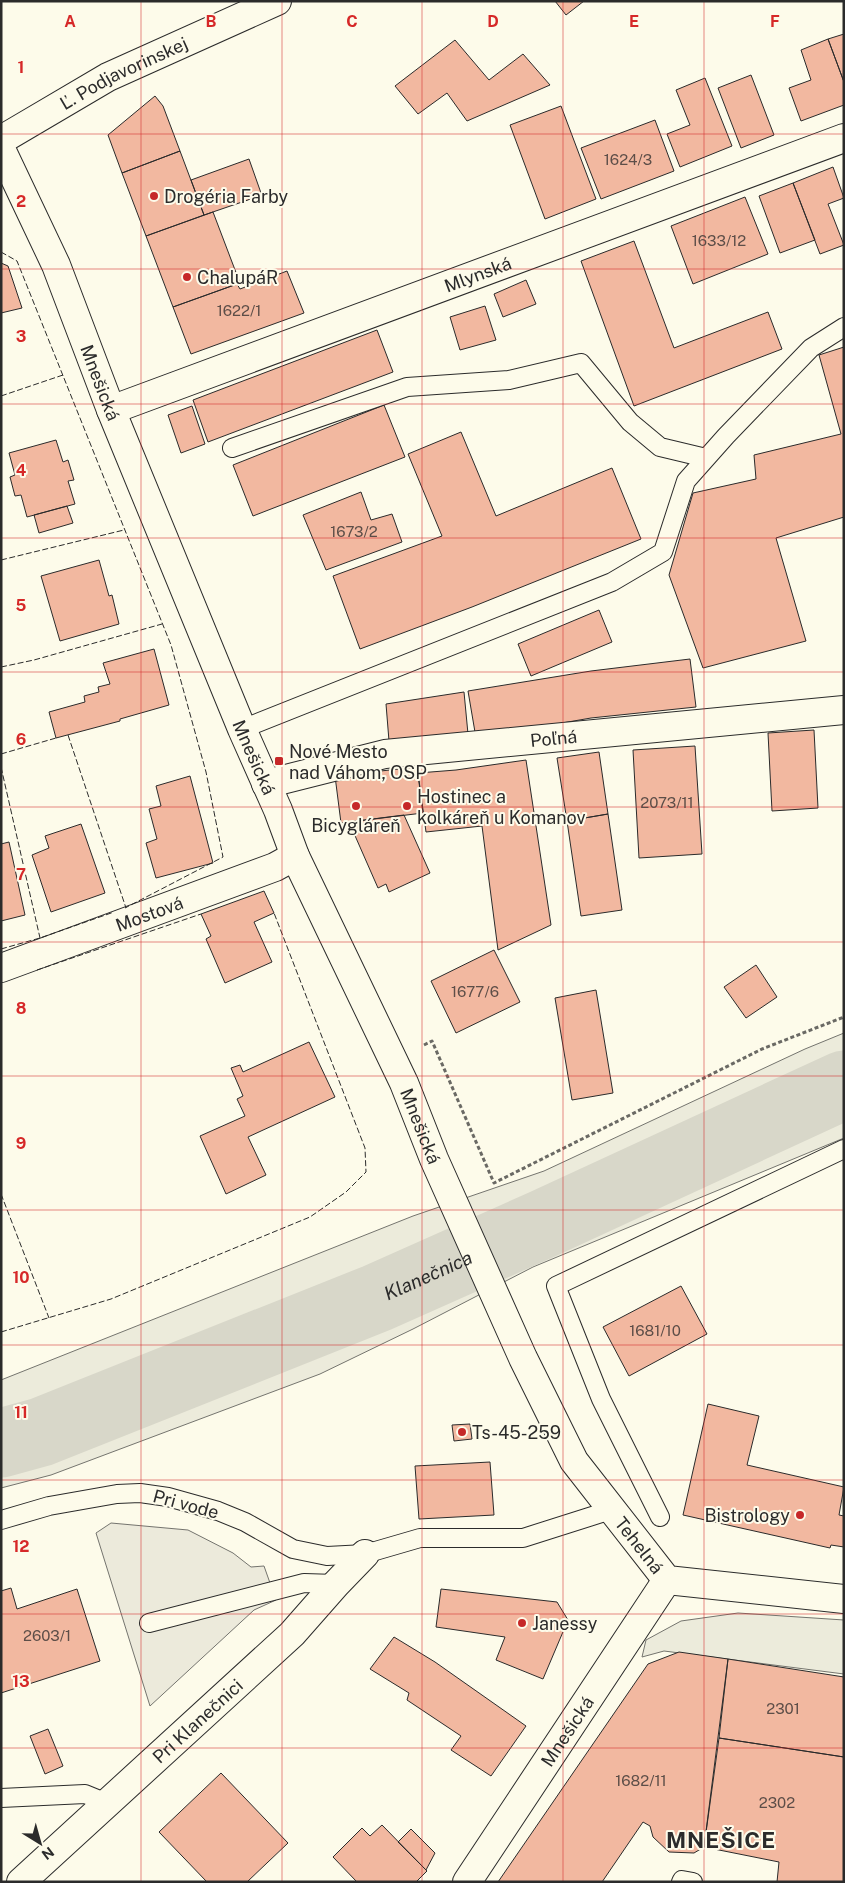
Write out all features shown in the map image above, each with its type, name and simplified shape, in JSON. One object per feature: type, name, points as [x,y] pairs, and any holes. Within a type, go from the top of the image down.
[{"type":"street","name":"Ľ. Podjavorinskej","points":[[1,140],[108,78],[276,1]]},
{"type":"street","name":"Mlynská","points":[[111,410],[844,138]]},
{"type":"street","name":"Mnešická","points":[[1,149],[56,265],[111,410],[242,729],[278,810],[295,856],[404,1083],[434,1159],[523,1358]]},
{"type":"street","name":"Poľná","points":[[266,784],[385,754],[844,710]]},
{"type":"street","name":"Mostová","points":[[1,968],[275,867],[295,856]]},
{"type":"street","name":"Tehelná","points":[[523,1358],[574,1461],[667,1580],[844,1599]]},
{"type":"street","name":"Pri Klanečnici","points":[[21,1882],[292,1634],[365,1554]]},
{"type":"street","name":"Mnešická","points":[[467,1882],[667,1580]]},
{"type":"lane","points":[[242,729],[612,582],[663,552],[686,481],[811,348],[844,327]]},
{"type":"lane","points":[[232,448],[407,387],[509,380],[581,363],[630,422],[660,447],[706,458]]},
{"type":"lane","points":[[660,1517],[601,1399],[556,1286],[844,1149]]},
{"type":"lane","name":"Pri vode","points":[[1,1520],[50,1506],[117,1494],[140,1492],[168,1497],[218,1511],[245,1522],[293,1549],[327,1556],[365,1554],[420,1538],[523,1538],[611,1510]]},
{"type":"lane","points":[[149,1623],[304,1582],[336,1584]]},
{"type":"lane","points":[[1,1798],[85,1794],[107,1803]]},
{"type":"lane","points":[[681,1882],[682,1880],[693,1882]]},
{"type":"path","points":[[432,1041],[494,1183],[762,1049],[844,1017]]},
{"type":"shaded area","points":[[844,1033],[844,1138],[533,1267],[413,1329],[320,1374],[51,1475],[1,1488],[1,1380],[413,1216],[544,1171],[805,1049]]},
{"type":"shaded area","points":[[111,1523],[188,1530],[233,1553],[251,1567],[264,1566],[276,1600],[254,1610],[150,1706],[96,1533]]},
{"type":"shaded area","points":[[738,1613],[844,1620],[844,1674],[664,1651],[642,1657],[646,1640],[681,1621]]},
{"type":"building","points":[[555,1],[584,1],[566,15]]},
{"type":"building","points":[[844,34],[844,82],[828,39]]},
{"type":"building","points":[[828,39],[844,82],[844,105],[801,121],[789,88],[811,80],[801,50]]},
{"type":"building","points":[[455,40],[489,80],[523,54],[550,85],[467,121],[447,93],[418,114],[395,86]]},
{"type":"building","points":[[751,75],[774,135],[741,148],[718,88]]},
{"type":"building","points":[[705,78],[732,146],[680,167],[667,134],[690,125],[676,90]]},
{"type":"building","points":[[155,96],[163,106],[180,151],[122,173],[108,135]]},
{"type":"building","points":[[561,106],[596,199],[545,219],[510,125]]},
{"type":"building","points":[[655,120],[674,171],[601,199],[581,148]]},
{"type":"building","points":[[180,151],[204,215],[146,236],[122,173]]},
{"type":"building","points":[[249,159],[261,193],[248,200],[204,215],[191,180]]},
{"type":"building","points":[[833,167],[844,198],[828,204],[844,245],[820,254],[793,183]]},
{"type":"building","points":[[793,183],[815,240],[780,253],[759,196]]},
{"type":"building","points":[[745,197],[768,254],[693,284],[671,226]]},
{"type":"building","points":[[213,212],[240,283],[173,307],[146,236]]},
{"type":"building","points":[[634,241],[674,348],[768,312],[782,349],[634,406],[581,261]]},
{"type":"building","points":[[1,263],[8,266],[22,308],[1,313]]},
{"type":"building","points":[[287,271],[304,313],[191,354],[173,307],[237,284],[240,289]]},
{"type":"building","points":[[526,280],[536,304],[503,317],[494,294]]},
{"type":"building","points":[[485,306],[496,340],[460,350],[450,317]]},
{"type":"building","points":[[377,330],[393,372],[208,442],[193,400]]},
{"type":"building","points":[[844,347],[844,517],[776,538],[806,641],[703,668],[669,575],[693,493],[756,479],[754,455],[841,434],[819,355]]},
{"type":"building","points":[[384,405],[405,457],[253,516],[233,465]]},
{"type":"building","points":[[192,406],[205,444],[181,453],[168,415]]},
{"type":"building","points":[[461,432],[496,516],[612,468],[641,539],[472,607],[360,649],[333,576],[442,536],[408,454]]},
{"type":"building","points":[[56,440],[63,462],[68,460],[74,480],[68,481],[75,504],[27,517],[21,495],[15,496],[10,477],[15,475],[9,453]]},
{"type":"building","points":[[361,492],[371,520],[392,514],[402,542],[326,570],[303,515]]},
{"type":"building","points":[[67,506],[73,523],[39,533],[34,515]]},
{"type":"building","points":[[99,560],[109,596],[112,595],[119,624],[60,641],[41,576]]},
{"type":"building","points":[[599,610],[612,642],[531,676],[518,644]]},
{"type":"building","points":[[154,649],[169,705],[120,719],[120,721],[56,738],[49,712],[85,702],[84,696],[99,692],[98,687],[110,684],[103,663]]},
{"type":"building","points":[[690,659],[696,707],[591,718],[476,738],[468,691],[591,671]]},
{"type":"building","points":[[464,692],[468,734],[389,741],[386,704]]},
{"type":"building","points":[[814,730],[818,808],[772,811],[768,733]]},
{"type":"building","points":[[695,746],[702,854],[639,858],[633,750]]},
{"type":"building","points":[[599,752],[608,814],[567,821],[557,758]]},
{"type":"building","points":[[526,760],[551,925],[498,950],[482,826],[426,832],[418,773],[456,770]]},
{"type":"building","points":[[417,767],[423,813],[341,823],[335,776]]},
{"type":"building","points":[[190,776],[213,863],[156,878],[146,843],[157,839],[149,809],[161,806],[156,786]]},
{"type":"building","points":[[608,814],[622,910],[581,916],[567,821]]},
{"type":"building","points":[[404,815],[430,873],[389,892],[386,884],[378,888],[349,822]]},
{"type":"building","points":[[81,824],[105,893],[51,912],[32,855],[49,848],[45,836]]},
{"type":"building","points":[[9,842],[25,915],[1,921],[1,844]]},
{"type":"building","points":[[264,891],[274,913],[254,922],[272,962],[225,983],[206,939],[211,936],[201,914]]},
{"type":"building","points":[[494,950],[520,1002],[456,1033],[431,981]]},
{"type":"building","points":[[756,965],[777,997],[746,1018],[724,987]]},
{"type":"building","points":[[596,990],[613,1093],[572,1100],[555,998]]},
{"type":"building","points":[[309,1042],[335,1097],[248,1137],[266,1175],[226,1194],[200,1136],[245,1116],[237,1099],[243,1096],[231,1068],[240,1065],[243,1072]]},
{"type":"building","points":[[681,1286],[707,1334],[629,1376],[603,1327]]},
{"type":"building","points":[[708,1404],[759,1416],[747,1465],[844,1487],[839,1515],[844,1516],[844,1547],[831,1545],[830,1548],[683,1515]]},
{"type":"building","name":"Ts-45-259","points":[[470,1424],[472,1439],[454,1441],[452,1425]]},
{"type":"building","points":[[490,1462],[494,1515],[419,1519],[415,1466]]},
{"type":"building","points":[[11,1588],[17,1609],[77,1589],[100,1661],[1,1693],[1,1591]]},
{"type":"building","points":[[441,1589],[557,1602],[568,1620],[543,1679],[496,1660],[505,1637],[436,1627]]},
{"type":"building","points":[[394,1637],[435,1662],[526,1726],[491,1776],[451,1750],[461,1736],[407,1700],[409,1693],[370,1669]]},
{"type":"building","points":[[679,1652],[728,1659],[704,1847],[694,1853],[669,1852],[653,1837],[650,1826],[643,1822],[602,1882],[498,1882],[648,1664]]},
{"type":"building","points":[[728,1659],[844,1677],[844,1757],[719,1738]]},
{"type":"building","points":[[48,1729],[63,1766],[45,1774],[30,1736]]},
{"type":"building","points":[[719,1738],[844,1757],[844,1882],[777,1882],[779,1862],[704,1847]]},
{"type":"building","points":[[221,1773],[288,1843],[247,1882],[207,1882],[159,1832]]},
{"type":"building","points":[[382,1825],[427,1871],[416,1882],[357,1882],[333,1857],[362,1828],[370,1836]]},
{"type":"building","points":[[411,1829],[435,1853],[426,1870],[398,1842]]},
{"type":"waterway","name":"Klanečnica","points":[[1,1443],[41,1432],[377,1298],[543,1224],[844,1085]]},
{"type":"fence","points":[[1,252],[17,261],[171,645],[206,772],[223,857],[125,908]]},
{"type":"fence","points":[[1,396],[63,375]]},
{"type":"fence","points":[[1,560],[124,530]]},
{"type":"fence","points":[[1,667],[34,660],[162,624]]},
{"type":"fence","points":[[68,735],[126,908]]},
{"type":"fence","points":[[1,754],[56,738]]},
{"type":"fence","points":[[1,767],[40,938]]},
{"type":"fence","points":[[1,949],[40,938],[114,912]]},
{"type":"fence","points":[[1,1332],[111,1299],[310,1217],[346,1192],[366,1172],[365,1148],[274,913]]},
{"type":"fence","points":[[37,970],[201,914]]},
{"type":"fence","points":[[1,1194],[49,1318]]},
{"type":"place","name":"Drogéria Farby","points":[[154,196]]},
{"type":"place","name":"ChalupáR","points":[[187,277]]},
{"type":"place","name":"Nové Mesto nad Váhom, OSP","points":[[279,761]]},
{"type":"place","name":"Bicygláreň","points":[[356,806]]},
{"type":"place","name":"Hostinec a kolkáreň u Komanov","points":[[407,806]]},
{"type":"place","name":"Ts-45-259","points":[[462,1432]]},
{"type":"place","name":"Bistrology","points":[[800,1515]]},
{"type":"place","name":"Janessy","points":[[522,1623]]},
{"type":"district","name":"MNEŠICE","points":[[721,1840]]}]
